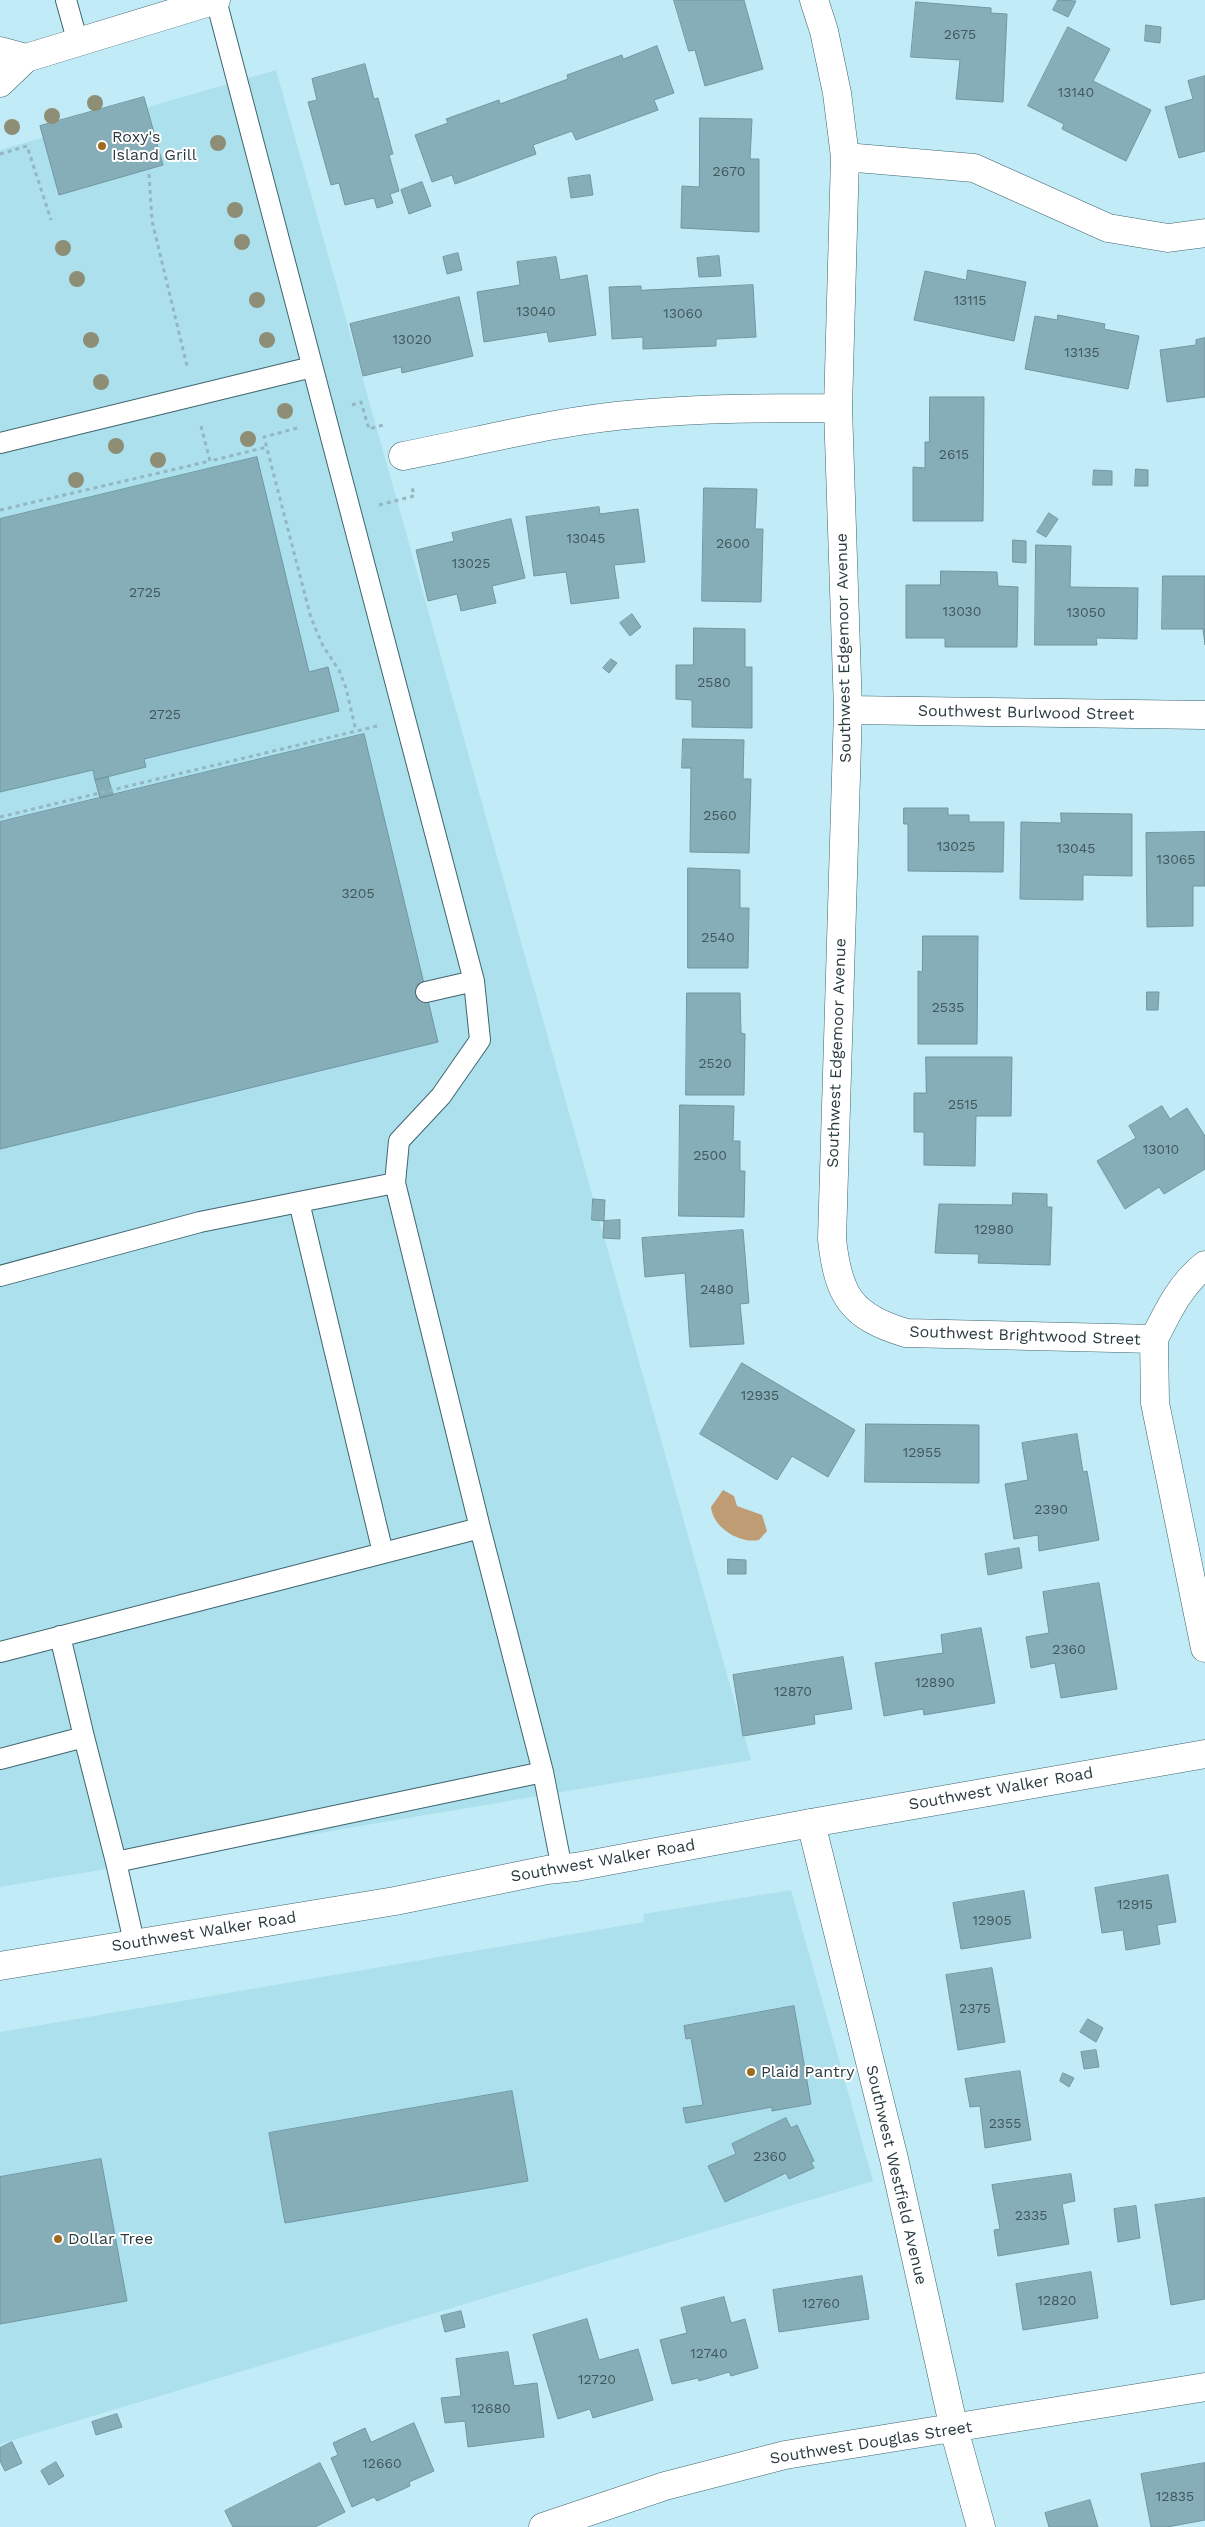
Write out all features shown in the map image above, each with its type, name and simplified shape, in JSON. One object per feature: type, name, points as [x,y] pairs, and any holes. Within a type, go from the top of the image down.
[{"type":"street","points":[[0,83],[26,58],[216,0]]},
{"type":"street","name":"Southwest Edgemoor Avenue","points":[[814,0],[824,31],[837,93],[845,157],[838,408],[848,710],[832,1239],[835,1268],[846,1298]]},
{"type":"street","points":[[0,51],[26,58]]},
{"type":"street","points":[[845,157],[974,168],[1108,228],[1168,238],[1205,233]]},
{"type":"street","points":[[403,456],[567,423],[637,414],[737,408],[838,408]]},
{"type":"street","name":"Southwest Burlwood Street","points":[[848,710],[1205,716]]},
{"type":"street","name":"Southwest Brightwood Street","points":[[846,1298],[862,1314],[887,1328],[906,1333],[1154,1339],[1172,1302],[1192,1276],[1205,1265]]},
{"type":"street","points":[[1154,1339],[1155,1403],[1205,1648]]},
{"type":"street","name":"Southwest Walker Road","points":[[0,1966],[134,1942],[395,1901],[811,1823],[1205,1754]]},
{"type":"street","name":"Southwest Westfield Avenue","points":[[811,1823],[894,2159],[954,2429],[981,2527]]},
{"type":"street","name":"Southwest Douglas Street","points":[[544,2527],[665,2486],[785,2455],[1205,2388]]},
{"type":"lane","points":[[66,0],[78,43]]},
{"type":"lane","points":[[216,0],[474,981],[480,1040],[440,1096],[399,1141],[396,1182],[480,1528],[543,1772],[562,1869]]},
{"type":"lane","points":[[0,443],[312,367]]},
{"type":"lane","points":[[426,992],[474,981]]},
{"type":"lane","points":[[0,1276],[200,1222],[396,1182]]},
{"type":"lane","points":[[299,1202],[383,1554]]},
{"type":"lane","points":[[0,1652],[480,1528]]},
{"type":"lane","points":[[60,1636],[134,1942]]},
{"type":"lane","points":[[0,1759],[84,1737]]},
{"type":"lane","points":[[116,1862],[543,1772]]},
{"type":"path","points":[[0,154],[27,146],[51,220]]},
{"type":"path","points":[[149,174],[152,221],[210,461]]},
{"type":"path","points":[[361,402],[369,429]]},
{"type":"path","points":[[0,510],[267,447]]},
{"type":"path","points":[[0,817],[356,731]]},
{"type":"shaded area","points":[[276,70],[751,1760],[0,1887],[0,150]]},
{"type":"shaded area","points":[[723,1490],[734,1496],[737,1506],[762,1515],[767,1531],[759,1540],[752,1541],[736,1537],[722,1528],[717,1522],[711,1507]]},
{"type":"shaded area","points":[[791,1890],[873,2181],[0,2444],[0,2032],[644,1922],[643,1914]]},
{"type":"building","points":[[674,0],[744,0],[763,69],[705,86],[695,50],[689,51]]},
{"type":"building","points":[[1058,0],[1076,1],[1068,17],[1053,10]]},
{"type":"building","points":[[916,2],[991,8],[991,13],[1007,14],[1003,102],[956,99],[960,60],[911,57]]},
{"type":"building","points":[[1146,25],[1161,27],[1160,43],[1145,41]]},
{"type":"building","points":[[1068,27],[1110,49],[1093,81],[1151,110],[1126,161],[1062,129],[1064,124],[1028,106]]},
{"type":"building","points":[[657,46],[674,93],[654,100],[658,110],[576,140],[572,131],[533,145],[536,154],[455,184],[452,175],[432,182],[415,135],[448,123],[446,119],[499,100],[500,104],[568,79],[567,75],[622,55],[623,59]]},
{"type":"building","points":[[365,64],[374,99],[378,98],[393,154],[389,155],[399,191],[390,194],[393,203],[377,208],[374,198],[345,205],[339,183],[331,185],[308,102],[317,100],[312,79]]},
{"type":"building","points":[[1205,76],[1205,151],[1179,158],[1165,107],[1193,99],[1188,81]]},
{"type":"building","name":"Roxy's Island Grill","points":[[144,97],[163,165],[59,195],[40,126]]},
{"type":"building","points":[[700,118],[752,119],[750,159],[759,159],[759,232],[681,228],[682,186],[699,187]]},
{"type":"building","points":[[590,175],[593,195],[571,198],[568,178]]},
{"type":"building","points":[[422,182],[431,206],[409,214],[401,190]]},
{"type":"building","points":[[458,253],[462,270],[447,274],[443,257]]},
{"type":"building","points":[[719,256],[721,276],[699,277],[697,258]]},
{"type":"building","points":[[556,257],[560,280],[587,275],[596,335],[549,342],[547,332],[484,342],[477,292],[520,285],[517,262]]},
{"type":"building","points":[[968,270],[1026,282],[1014,341],[914,320],[925,271],[966,280]]},
{"type":"building","points":[[753,285],[756,337],[716,339],[716,346],[643,349],[643,337],[612,339],[609,287],[641,286],[641,290]]},
{"type":"building","points":[[459,297],[473,356],[402,373],[401,367],[363,376],[350,324]]},
{"type":"building","points":[[1058,315],[1105,324],[1104,329],[1139,336],[1128,389],[1025,369],[1035,316],[1057,320]]},
{"type":"building","points":[[1205,338],[1205,397],[1167,402],[1160,350],[1196,345],[1196,340]]},
{"type":"building","points":[[930,397],[984,397],[983,521],[913,521],[913,467],[925,468],[925,442],[929,442]]},
{"type":"building","points":[[257,457],[309,672],[328,667],[339,711],[144,759],[146,767],[95,780],[93,770],[0,792],[0,519]]},
{"type":"building","points":[[1136,469],[1148,470],[1148,486],[1135,486]]},
{"type":"building","points":[[1094,470],[1112,471],[1112,485],[1093,485]]},
{"type":"building","points":[[704,488],[757,489],[755,529],[763,529],[761,602],[702,601]]},
{"type":"building","points":[[599,507],[600,514],[638,509],[645,562],[614,565],[619,598],[571,604],[566,572],[534,576],[526,517]]},
{"type":"building","points":[[1049,513],[1058,519],[1046,537],[1037,532]]},
{"type":"building","points":[[511,519],[525,578],[492,586],[496,603],[461,611],[457,594],[428,601],[416,550],[454,541],[452,533]]},
{"type":"building","points":[[1013,540],[1026,541],[1026,563],[1013,562]]},
{"type":"building","points":[[1036,545],[1071,546],[1070,587],[1138,588],[1137,639],[1096,638],[1097,645],[1035,645]]},
{"type":"building","points":[[941,571],[997,572],[998,586],[1018,587],[1017,647],[945,647],[945,638],[906,638],[906,585],[940,585]]},
{"type":"building","points":[[1163,576],[1205,576],[1205,645],[1203,629],[1162,629]]},
{"type":"building","points":[[632,614],[641,627],[630,636],[620,623]]},
{"type":"building","points":[[694,628],[745,629],[745,667],[752,667],[752,728],[692,727],[692,700],[676,699],[676,665],[693,665]]},
{"type":"building","points":[[611,659],[617,663],[609,673],[603,668]]},
{"type":"building","points":[[364,734],[438,1042],[0,1149],[0,822]]},
{"type":"building","points":[[683,739],[744,740],[743,779],[751,779],[749,853],[690,852],[691,768],[682,768]]},
{"type":"building","points":[[108,777],[113,795],[100,798],[95,780]]},
{"type":"building","points":[[904,808],[948,808],[948,815],[969,815],[969,822],[1004,822],[1003,872],[908,871],[908,824],[904,824]]},
{"type":"building","points":[[1061,813],[1132,814],[1132,876],[1083,875],[1083,900],[1020,899],[1021,822],[1061,823]]},
{"type":"building","points":[[1205,832],[1205,886],[1193,886],[1193,926],[1147,927],[1146,833]]},
{"type":"building","points":[[688,868],[740,870],[740,908],[749,908],[748,968],[688,968]]},
{"type":"building","points":[[923,936],[978,936],[977,1044],[918,1044],[918,971],[922,972]]},
{"type":"building","points":[[1147,992],[1159,992],[1158,1010],[1147,1010]]},
{"type":"building","points":[[687,993],[740,993],[741,1033],[745,1034],[744,1095],[686,1095]]},
{"type":"building","points":[[926,1057],[1012,1057],[1011,1116],[976,1116],[975,1166],[924,1165],[924,1132],[914,1132],[914,1093],[926,1093]]},
{"type":"building","points":[[680,1105],[734,1106],[733,1141],[740,1141],[740,1171],[745,1171],[744,1217],[679,1216]]},
{"type":"building","points":[[1162,1106],[1170,1119],[1187,1108],[1205,1136],[1205,1169],[1164,1194],[1159,1187],[1125,1209],[1097,1161],[1136,1138],[1129,1126]]},
{"type":"building","points":[[1013,1193],[1047,1194],[1047,1207],[1052,1207],[1050,1265],[978,1263],[979,1254],[935,1253],[939,1204],[1012,1205]]},
{"type":"building","points":[[593,1199],[605,1200],[604,1221],[592,1220]]},
{"type":"building","points":[[620,1220],[620,1239],[603,1238],[604,1221]]},
{"type":"building","points":[[743,1230],[749,1303],[740,1304],[744,1344],[690,1347],[685,1273],[645,1277],[642,1238]]},
{"type":"building","points":[[742,1363],[855,1430],[828,1477],[792,1456],[777,1480],[700,1434]]},
{"type":"building","points":[[866,1424],[979,1425],[979,1483],[865,1482]]},
{"type":"building","points":[[1077,1434],[1083,1472],[1087,1471],[1099,1540],[1039,1551],[1038,1535],[1014,1539],[1005,1484],[1028,1480],[1022,1443]]},
{"type":"building","points":[[1019,1548],[1022,1568],[988,1575],[985,1554]]},
{"type":"building","points":[[728,1559],[746,1560],[746,1574],[728,1574]]},
{"type":"building","points":[[1099,1583],[1117,1689],[1061,1698],[1055,1663],[1031,1668],[1026,1637],[1049,1633],[1043,1592]]},
{"type":"building","points":[[981,1628],[995,1703],[924,1715],[923,1709],[884,1716],[875,1663],[943,1653],[941,1635]]},
{"type":"building","points":[[843,1657],[852,1709],[814,1715],[815,1724],[743,1736],[733,1675]]},
{"type":"building","points":[[1168,1875],[1176,1922],[1157,1925],[1160,1944],[1126,1950],[1123,1930],[1102,1933],[1095,1888]]},
{"type":"building","points":[[1024,1891],[1031,1938],[961,1949],[953,1903]]},
{"type":"building","points":[[992,1968],[1005,2042],[958,2050],[946,1975]]},
{"type":"building","name":"Plaid Pantry","points":[[794,2006],[811,2104],[772,2111],[772,2107],[686,2123],[683,2108],[703,2105],[691,2038],[686,2039],[684,2026]]},
{"type":"building","points":[[1088,2019],[1103,2028],[1096,2042],[1080,2032]]},
{"type":"building","points":[[1096,2050],[1099,2067],[1084,2069],[1081,2052]]},
{"type":"building","points":[[1020,2071],[1031,2140],[985,2148],[980,2106],[970,2107],[965,2079]]},
{"type":"building","points":[[1063,2073],[1074,2078],[1069,2087],[1060,2081]]},
{"type":"building","points":[[512,2091],[528,2181],[285,2223],[269,2133]]},
{"type":"building","points":[[786,2118],[791,2128],[797,2125],[814,2161],[811,2162],[814,2168],[789,2179],[786,2173],[725,2202],[708,2166],[736,2154],[732,2144]]},
{"type":"building","name":"Dollar Tree","points":[[101,2159],[127,2301],[0,2324],[0,2177]]},
{"type":"building","points":[[1071,2174],[1075,2201],[1062,2204],[1069,2244],[998,2256],[994,2230],[1000,2229],[992,2185]]},
{"type":"building","points":[[1205,2198],[1205,2299],[1171,2305],[1155,2205]]},
{"type":"building","points":[[1136,2206],[1140,2238],[1118,2242],[1114,2209]]},
{"type":"building","points":[[1091,2272],[1098,2318],[1023,2330],[1016,2284]]},
{"type":"building","points":[[862,2276],[869,2319],[779,2332],[773,2290]]},
{"type":"building","points":[[724,2297],[731,2323],[745,2319],[758,2368],[731,2376],[729,2372],[699,2381],[698,2378],[672,2384],[660,2340],[687,2333],[681,2308]]},
{"type":"building","points":[[461,2311],[465,2327],[445,2332],[441,2316]]},
{"type":"building","points":[[587,2319],[599,2360],[638,2349],[653,2400],[593,2418],[590,2409],[558,2419],[533,2335]]},
{"type":"building","points":[[508,2352],[514,2386],[537,2383],[544,2437],[468,2447],[465,2421],[445,2423],[441,2398],[461,2396],[456,2359]]},
{"type":"building","points":[[117,2414],[122,2427],[96,2435],[92,2422]]},
{"type":"building","points":[[414,2423],[434,2471],[409,2482],[410,2486],[377,2501],[374,2497],[352,2507],[331,2458],[338,2455],[333,2443],[365,2428],[371,2442]]},
{"type":"building","points":[[12,2442],[22,2463],[5,2471],[0,2461],[0,2448]]},
{"type":"building","points":[[56,2462],[64,2476],[49,2485],[41,2471]]},
{"type":"building","points":[[320,2463],[345,2512],[315,2527],[233,2527],[225,2511]]},
{"type":"building","points":[[1205,2463],[1205,2520],[1167,2527],[1151,2527],[1141,2474]]},
{"type":"building","points":[[1090,2500],[1098,2527],[1049,2527],[1045,2513]]},
{"type":"place","name":"Roxy's Island Grill","points":[[102,146]]},
{"type":"place","name":"Plaid Pantry","points":[[751,2072]]},
{"type":"place","name":"Dollar Tree","points":[[58,2239]]}]
